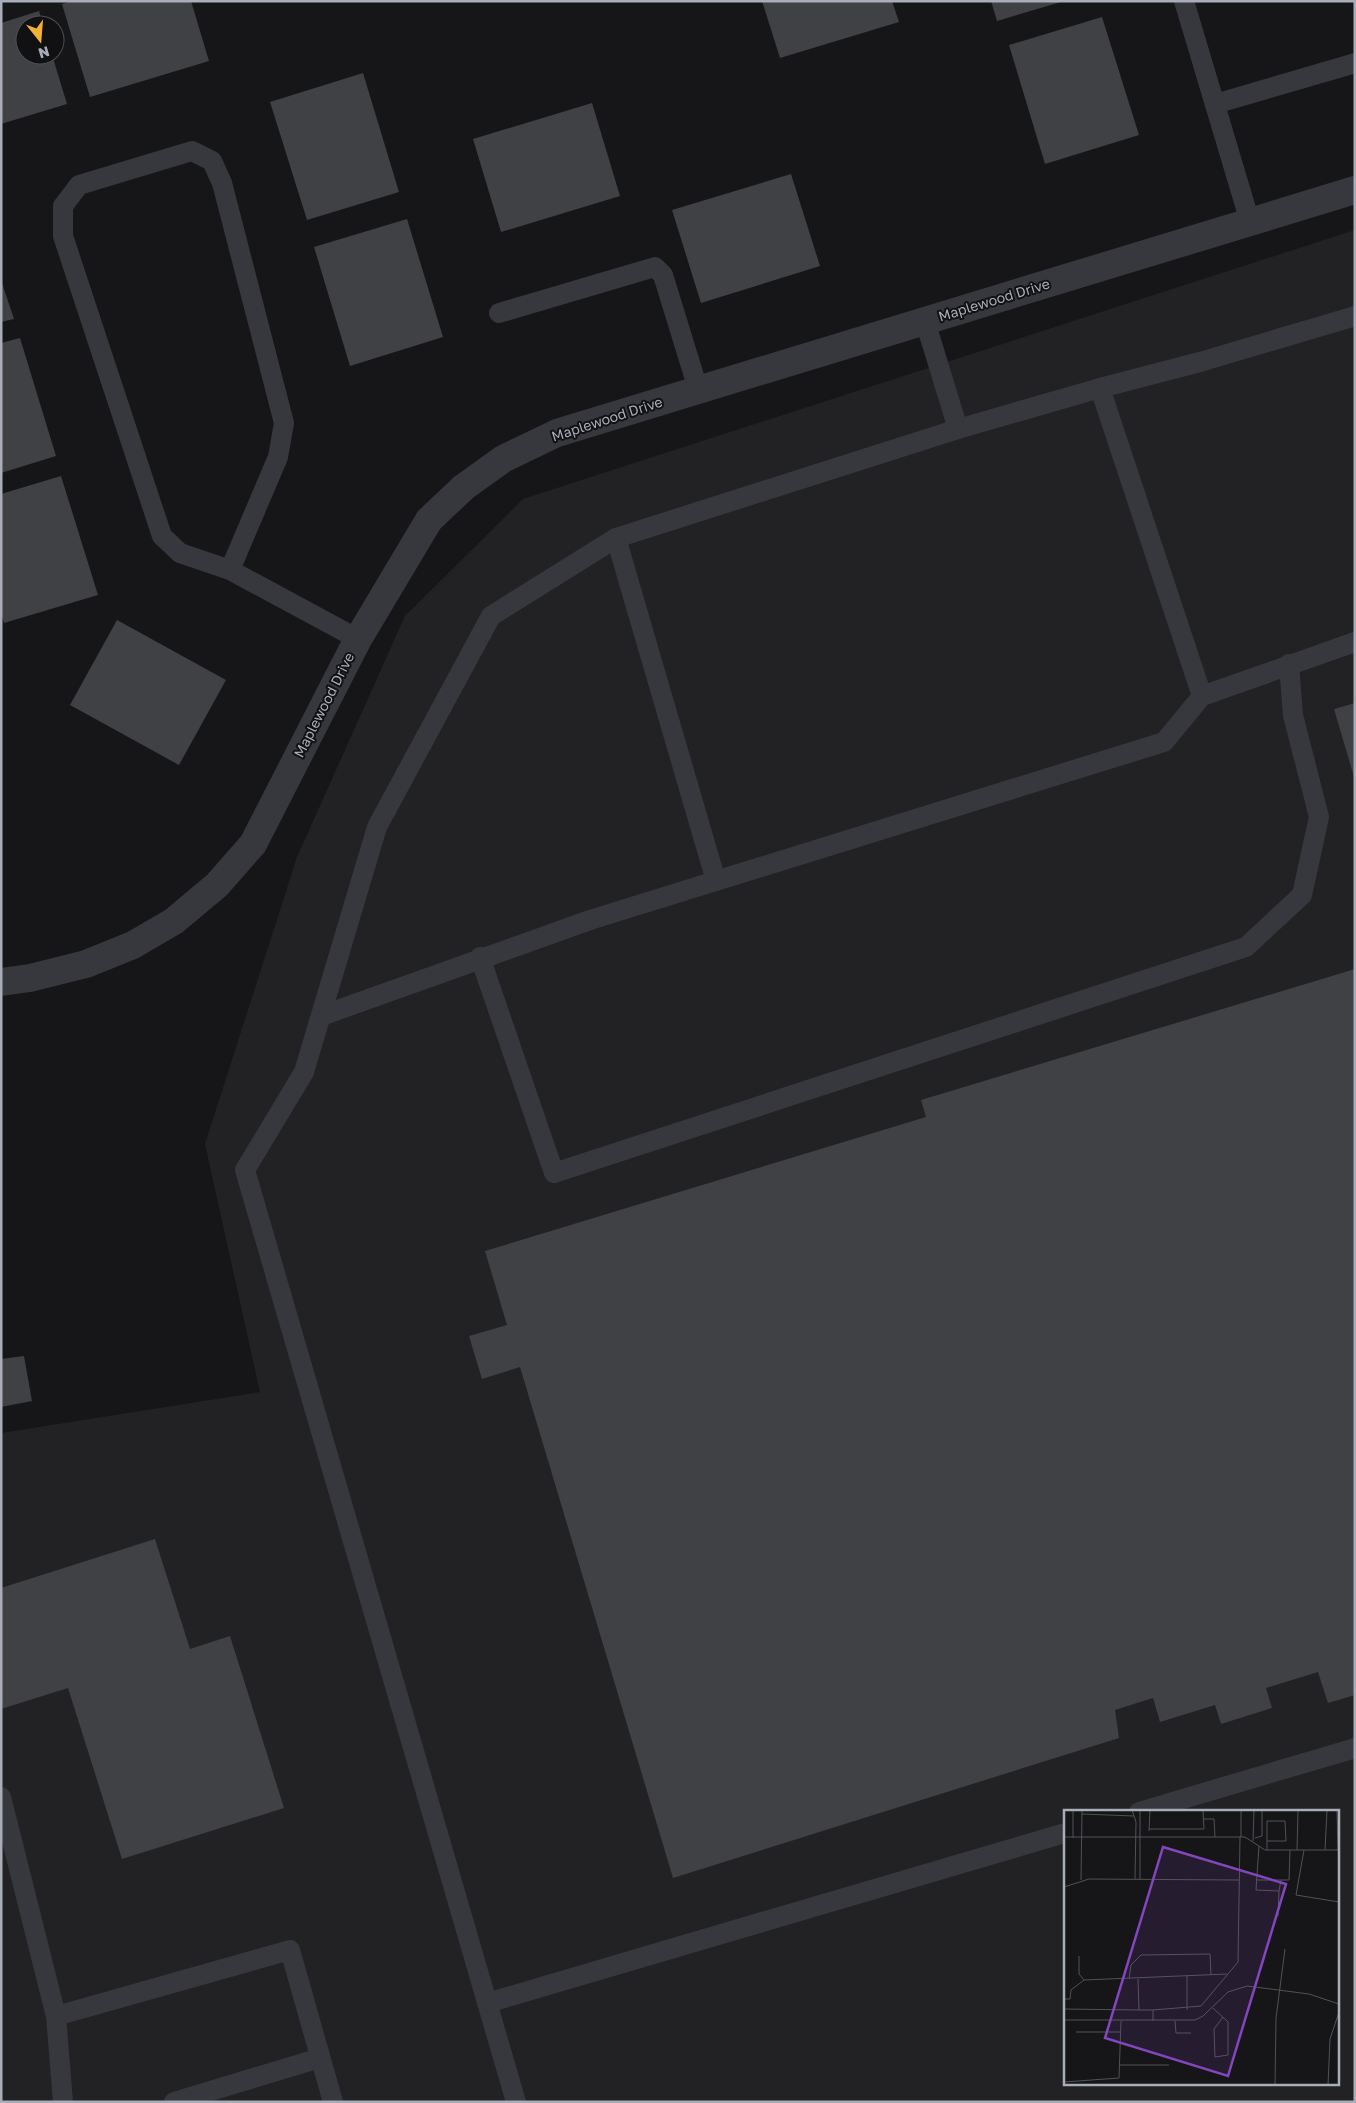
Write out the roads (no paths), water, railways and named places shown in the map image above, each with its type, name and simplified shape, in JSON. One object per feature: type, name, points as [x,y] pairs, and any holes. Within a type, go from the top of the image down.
[{"type":"street","name":"Maplewood Drive","points":[[1,982],[30,978],[86,964],[133,944],[174,921],[217,885],[253,844],[358,639],[429,520],[464,487],[502,460],[557,433],[1355,190]]},
{"type":"lane","points":[[1184,1],[1250,222]]},
{"type":"lane","points":[[1215,104],[1355,63]]},
{"type":"lane","points":[[230,570],[278,458],[284,423],[222,183],[212,161],[192,151],[79,185],[63,206],[63,236],[162,536],[180,553],[230,570],[358,639]]},
{"type":"lane","points":[[499,313],[655,267],[663,275],[698,390]]},
{"type":"lane","points":[[516,2102],[245,1170],[304,1072],[377,827],[491,616],[616,538],[958,429],[1100,388],[1200,362],[1355,316]]},
{"type":"lane","points":[[925,321],[958,429]]},
{"type":"lane","points":[[1100,388],[1202,696]]},
{"type":"lane","points":[[616,538],[716,881]]},
{"type":"lane","points":[[321,1016],[590,920],[1164,742],[1202,696],[1355,642]]},
{"type":"lane","points":[[480,958],[554,1173],[1246,947],[1302,896],[1319,817],[1292,715],[1289,664]]},
{"type":"lane","points":[[1145,1810],[1355,1748]]},
{"type":"lane","points":[[1,1798],[56,2016],[63,2102]]},
{"type":"lane","points":[[487,2003],[1064,1833]]},
{"type":"lane","points":[[56,2016],[290,1950],[333,2102]]},
{"type":"lane","points":[[174,2102],[320,2058]]}]
